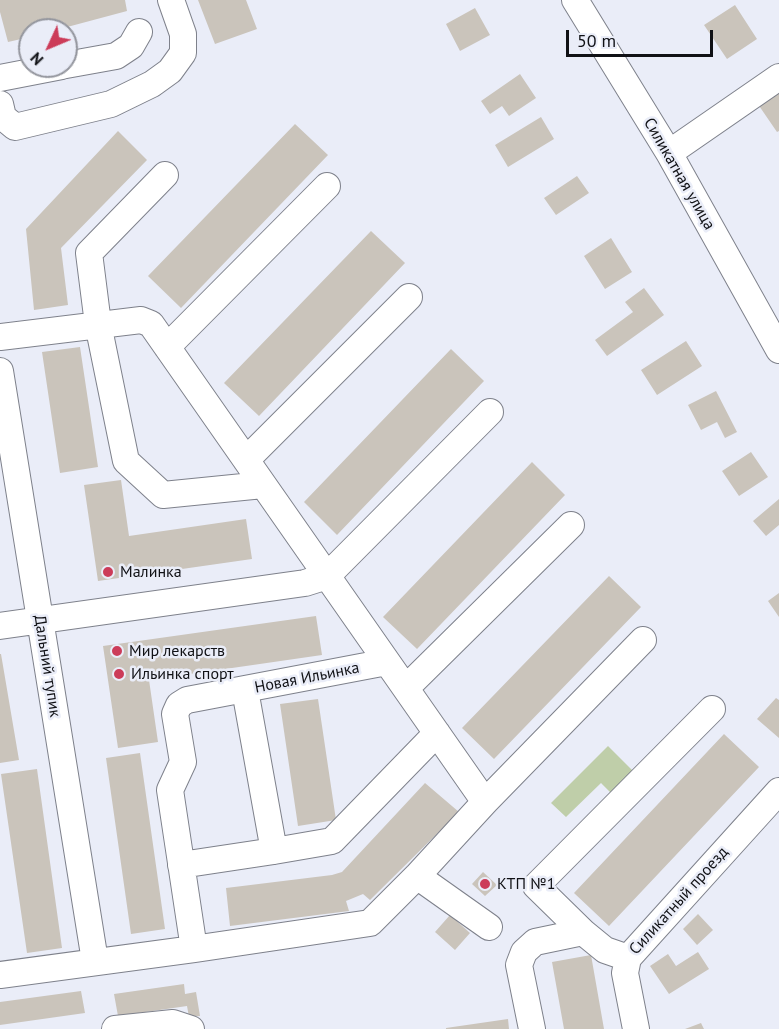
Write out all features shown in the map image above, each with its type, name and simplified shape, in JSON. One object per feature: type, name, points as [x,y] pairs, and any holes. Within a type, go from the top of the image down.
[{"type":"street","points":[[0,104],[3,117],[15,127],[111,104],[152,84],[170,71],[183,52],[183,34],[171,0]]},
{"type":"street","name":"Силикатная улица","points":[[575,0],[669,153],[779,350]]},
{"type":"street","points":[[78,63],[116,56],[131,46],[139,32]]},
{"type":"street","points":[[0,78],[18,75]]},
{"type":"street","points":[[669,153],[779,77]]},
{"type":"street","points":[[165,175],[90,253],[98,324],[126,461],[163,495],[263,485]]},
{"type":"street","points":[[167,347],[327,186]]},
{"type":"street","points":[[246,460],[409,297]]},
{"type":"street","name":"Новая Ильинка","points":[[0,337],[141,320],[151,324],[485,802]]},
{"type":"street","name":"Дальний тупик","points":[[0,370],[95,962]]},
{"type":"street","points":[[0,626],[305,583],[327,576],[490,412]]},
{"type":"street","points":[[406,688],[571,525]]},
{"type":"street","points":[[0,975],[370,923],[643,640]]},
{"type":"street","name":"Новая Ильинка","points":[[194,949],[170,790],[183,762],[175,714],[179,705],[187,700],[387,662]]},
{"type":"street","points":[[244,690],[274,852]]},
{"type":"street","points":[[628,958],[605,950],[583,932],[536,885],[712,709]]},
{"type":"street","points":[[181,865],[332,841],[437,733]]},
{"type":"street","name":"Силикатный проезд","points":[[636,1029],[625,973],[628,958],[779,791]]},
{"type":"street","points":[[417,876],[489,927]]},
{"type":"street","points":[[532,1029],[519,965],[524,952],[535,942],[583,932]]},
{"type":"street","points":[[115,1029],[173,1023],[191,1029]]},
{"type":"green space","points":[[608,746],[635,773],[613,795],[601,783],[566,817],[551,803]]},
{"type":"building","points":[[0,0],[125,0],[127,11],[78,24],[78,18],[18,18],[18,40],[8,42],[0,12]]},
{"type":"building","points":[[198,0],[246,0],[257,29],[215,44]]},
{"type":"building","points":[[735,5],[757,39],[727,59],[704,25]]},
{"type":"building","points":[[475,8],[490,35],[460,51],[446,24]]},
{"type":"building","points":[[520,74],[536,98],[509,116],[502,106],[490,114],[481,101]]},
{"type":"building","points":[[779,86],[779,131],[777,132],[753,97]]},
{"type":"building","points":[[541,117],[554,139],[508,167],[495,145]]},
{"type":"building","points":[[295,124],[328,155],[181,308],[148,276]]},
{"type":"building","points":[[118,131],[147,160],[61,248],[68,305],[34,310],[26,229]]},
{"type":"building","points":[[577,176],[589,193],[556,215],[544,198]]},
{"type":"building","points":[[371,231],[405,263],[259,416],[224,383]]},
{"type":"building","points":[[611,238],[632,272],[605,289],[584,256]]},
{"type":"building","points":[[644,288],[664,315],[607,356],[595,340],[633,312],[625,302]]},
{"type":"building","points":[[686,341],[702,366],[657,395],[641,370]]},
{"type":"building","points":[[80,347],[98,467],[60,473],[42,352]]},
{"type":"building","points":[[451,349],[484,381],[337,535],[304,502]]},
{"type":"building","points":[[716,391],[737,432],[725,438],[717,422],[701,430],[688,405]]},
{"type":"building","points":[[751,452],[768,477],[739,496],[722,471]]},
{"type":"building","points":[[532,462],[565,495],[417,649],[383,617]]},
{"type":"building","points":[[121,480],[129,536],[246,519],[252,559],[98,581],[84,485]]},
{"type":"building","points":[[779,499],[779,525],[766,536],[753,521]]},
{"type":"building","points":[[609,576],[641,607],[494,759],[462,728]]},
{"type":"building","points":[[779,593],[779,617],[768,601]]},
{"type":"building","points":[[316,616],[322,655],[149,680],[158,742],[118,748],[103,646]]},
{"type":"building","points":[[0,654],[19,760],[0,763]]},
{"type":"building","points":[[776,698],[779,700],[779,738],[757,719]]},
{"type":"building","points":[[318,699],[336,820],[298,826],[280,704]]},
{"type":"building","points":[[724,734],[759,767],[609,926],[574,893]]},
{"type":"building","points":[[140,753],[165,929],[131,934],[106,758]]},
{"type":"building","points":[[37,769],[62,948],[27,953],[1,774]]},
{"type":"building","points":[[425,783],[459,812],[370,900],[363,894],[346,901],[349,911],[230,926],[226,888],[342,872]]},
{"type":"building","name":"КТП №1","points":[[483,872],[497,885],[485,896],[472,884]]},
{"type":"building","points":[[698,914],[713,930],[697,945],[683,929]]},
{"type":"building","points":[[450,915],[470,933],[455,950],[435,932]]},
{"type":"building","points":[[698,952],[709,969],[669,994],[650,966],[668,954],[676,966]]},
{"type":"building","points":[[591,955],[604,1029],[564,1029],[552,962]]},
{"type":"building","points":[[184,984],[185,994],[196,992],[200,1016],[189,1017],[187,1006],[118,1016],[114,994]]},
{"type":"building","points":[[81,991],[85,1013],[0,1025],[0,1002]]},
{"type":"building","points":[[508,1019],[509,1029],[446,1029],[446,1028]]},
{"type":"building","points":[[701,1023],[704,1029],[685,1029]]},
{"type":"place","name":"Малинка","points":[[108,572]]},
{"type":"place","name":"Мир лекарств","points":[[117,651]]},
{"type":"place","name":"Ильинка спорт","points":[[119,674]]},
{"type":"place","name":"КТП №1","points":[[485,884]]}]
